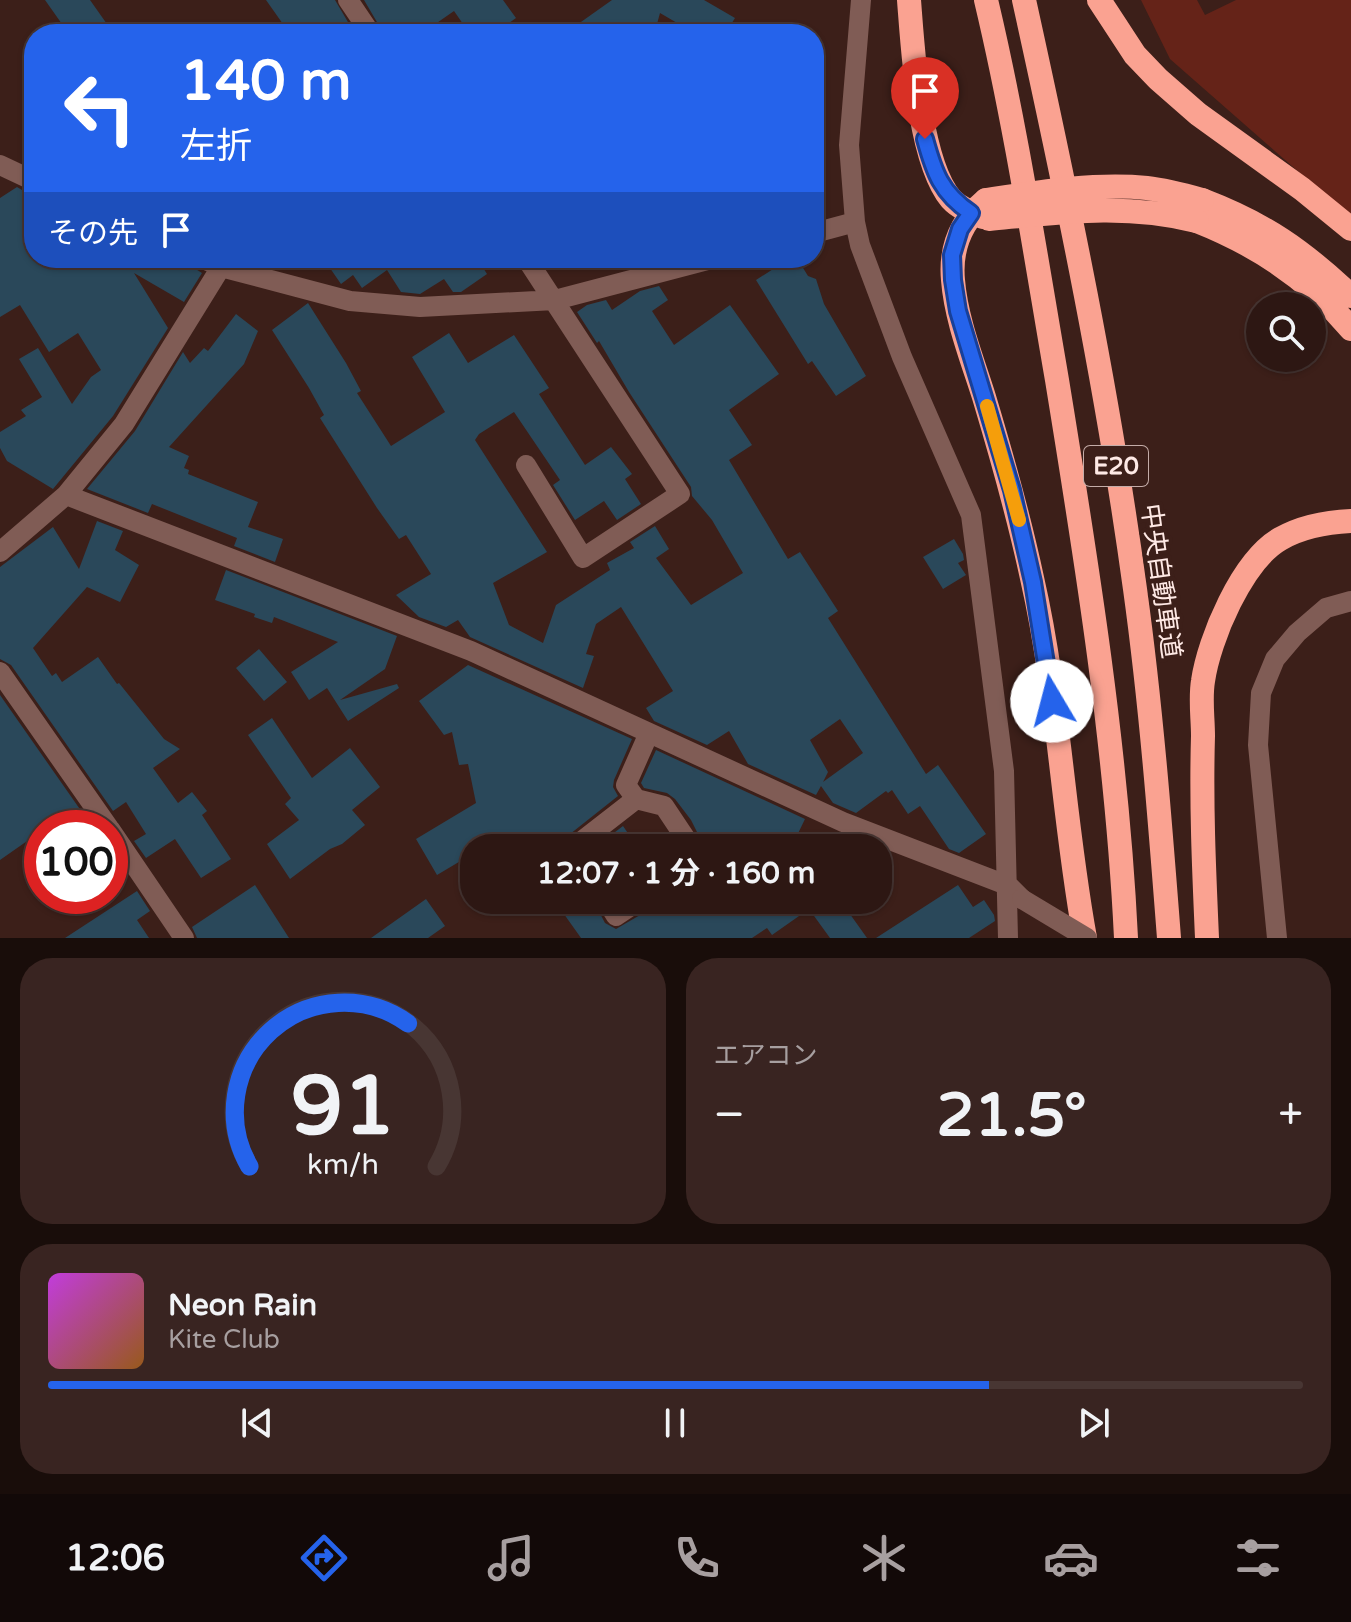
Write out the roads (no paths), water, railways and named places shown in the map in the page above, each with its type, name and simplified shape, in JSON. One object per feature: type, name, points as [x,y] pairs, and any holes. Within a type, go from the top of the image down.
[{"type":"highway","points":[[909,0],[925,139],[932,165],[953,201],[982,211]]},
{"type":"highway","name":"E20","points":[[986,0],[1019,152],[1075,489],[1114,793],[1126,938]]},
{"type":"highway","name":"中央自動車道","points":[[1024,0],[1086,298],[1130,557],[1159,810],[1169,938]]},
{"type":"highway","points":[[1099,0],[1135,55],[1158,79],[1198,114],[1302,189],[1351,229]]},
{"type":"highway","points":[[1086,938],[1033,582],[1012,490],[958,311],[952,255],[960,229],[982,211],[1045,191],[1148,188],[1200,210],[1259,224],[1284,239],[1351,296]]},
{"type":"highway","points":[[1200,210],[1223,231],[1288,268],[1327,302],[1351,329]]},
{"type":"highway","points":[[1207,938],[1201,803],[1203,682],[1213,639],[1237,589],[1271,546],[1280,539],[1317,525],[1351,521]]},
{"type":"street","points":[[348,0],[364,24]]},
{"type":"street","points":[[861,0],[849,145],[855,222],[860,245],[902,357],[971,515],[1004,771],[1016,892],[1008,938]]},
{"type":"street","points":[[0,165],[24,176]]},
{"type":"street","points":[[824,230],[855,222]]},
{"type":"street","points":[[0,552],[66,495],[124,424],[220,268]]},
{"type":"street","points":[[225,268],[350,301],[420,307],[555,300],[677,268]]},
{"type":"street","points":[[526,465],[583,558],[680,494],[533,268]]},
{"type":"street","points":[[66,495],[471,651],[843,822],[1016,892],[1086,938]]},
{"type":"street","points":[[1277,938],[1258,745],[1261,693],[1275,659],[1297,633],[1326,608],[1351,601]]},
{"type":"street","points":[[0,672],[97,810]]},
{"type":"street","points":[[649,733],[626,785],[636,799],[664,806],[683,834]]},
{"type":"street","points":[[591,834],[636,799]]},
{"type":"street","points":[[128,856],[184,938]]}]
